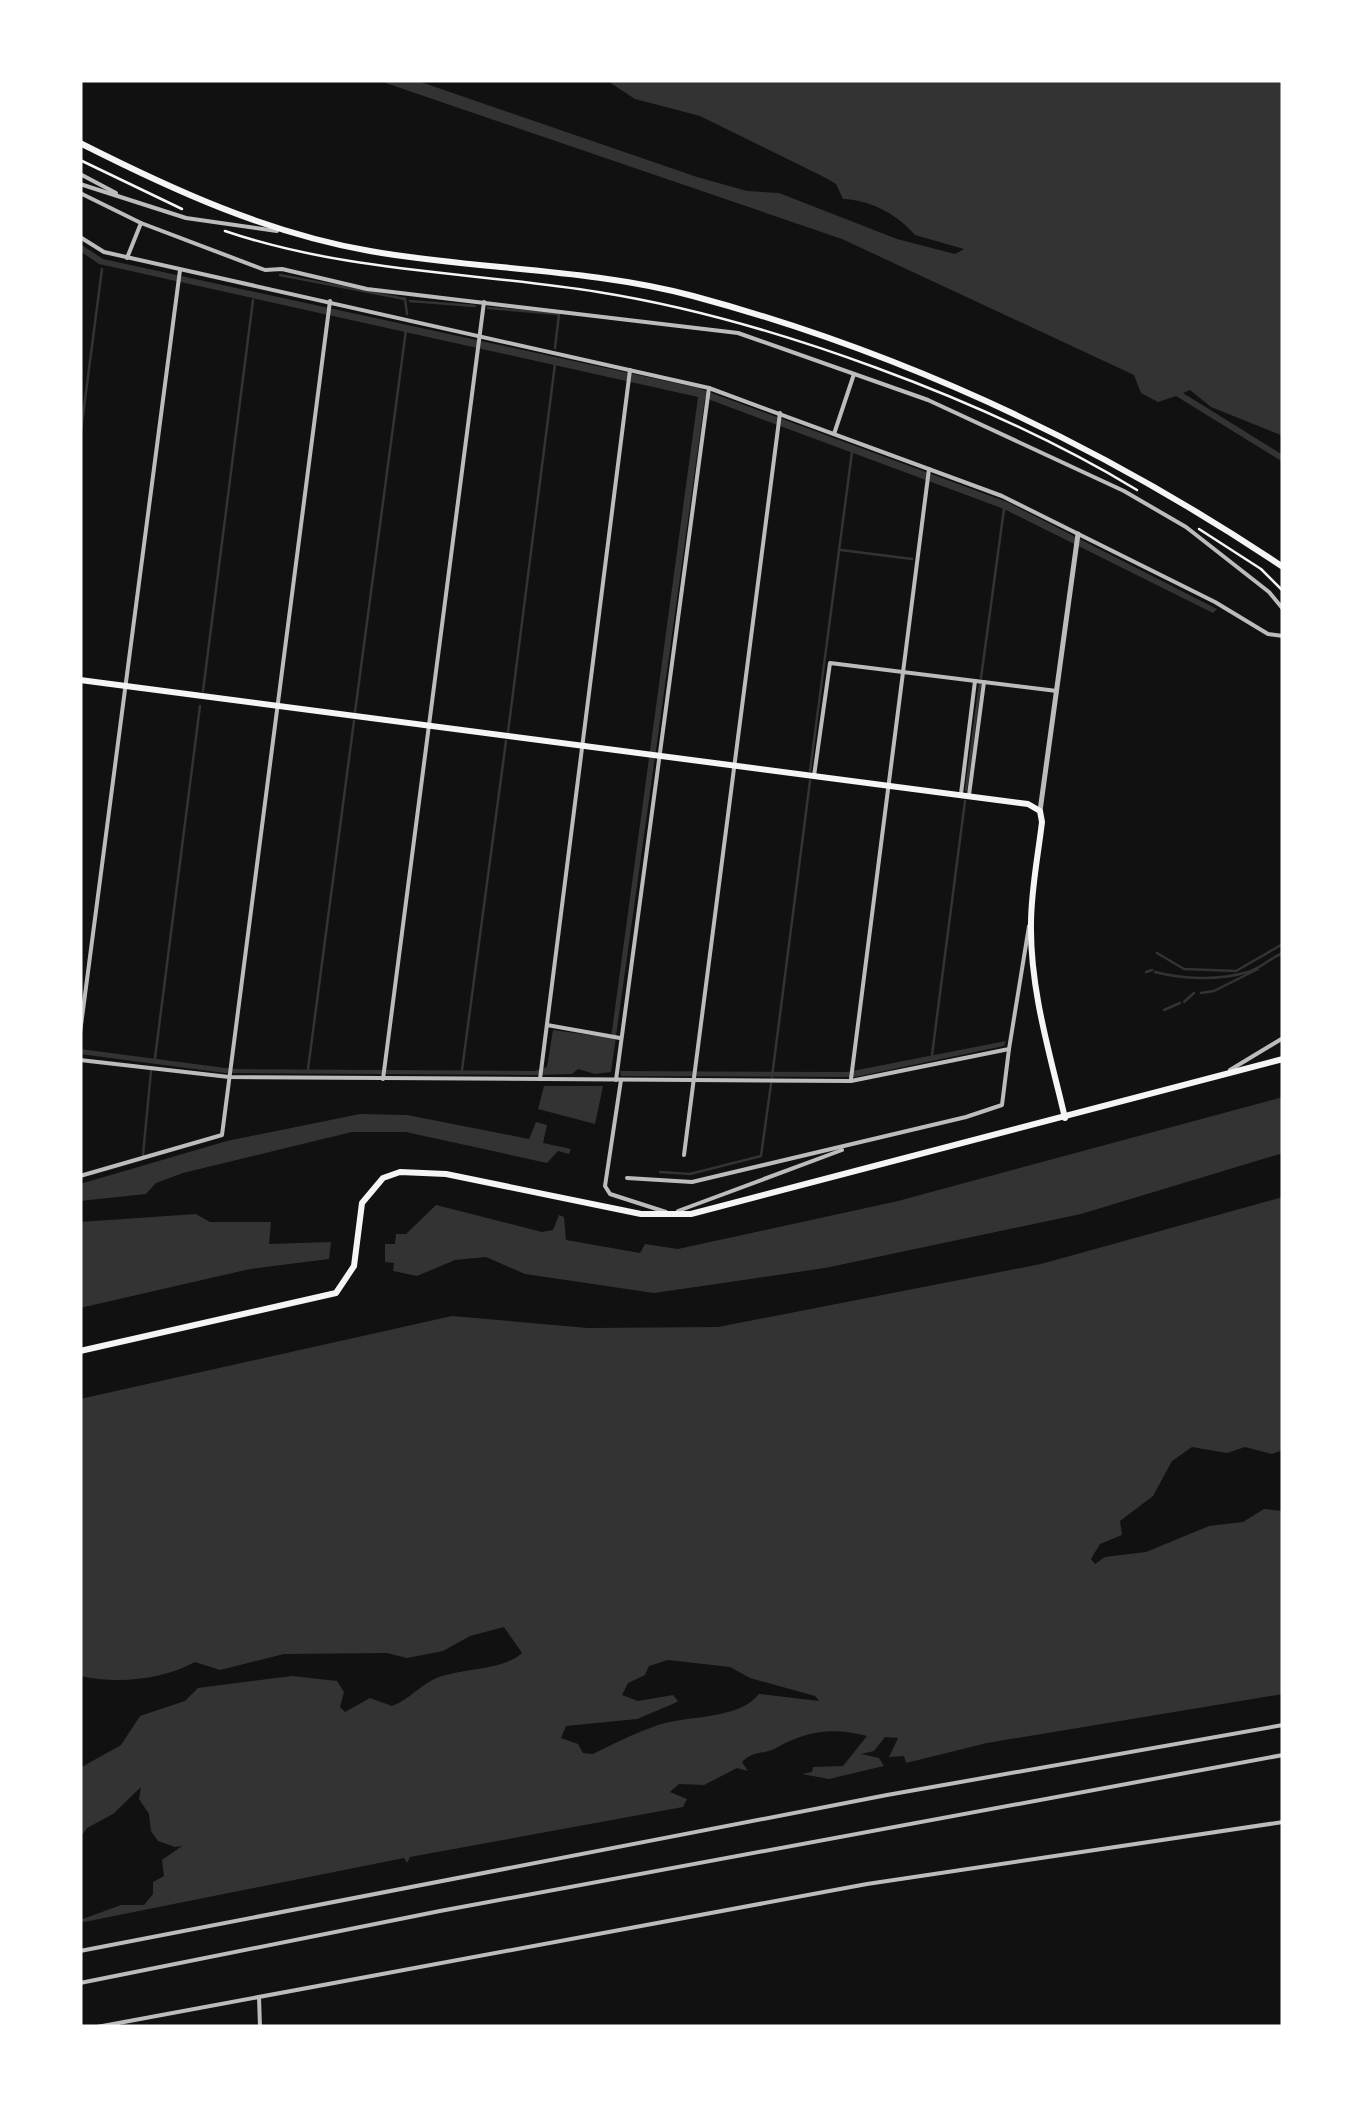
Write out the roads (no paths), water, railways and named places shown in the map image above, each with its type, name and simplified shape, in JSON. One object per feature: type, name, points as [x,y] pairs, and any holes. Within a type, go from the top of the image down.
[{"type":"main road","points":[[80,143],[187,195],[282,230],[414,258],[646,286],[829,339],[962,388],[1088,447],[1283,567]]},
{"type":"main road","points":[[80,680],[1028,804],[1040,811],[1042,822],[1030,922],[1038,1002],[1065,1118]]},
{"type":"main road","points":[[80,1350],[336,1292],[354,1266],[362,1203],[383,1178],[400,1172],[446,1174],[608,1209],[671,1216],[713,1211],[1283,1059]]},
{"type":"street","points":[[80,174],[124,197]]},
{"type":"street","points":[[80,184],[201,220],[268,233],[282,230]]},
{"type":"street","points":[[80,192],[140,222],[264,270],[282,269],[367,289],[730,331],[854,374],[994,428],[1124,490],[1201,538],[1270,592],[1283,610]]},
{"type":"street","points":[[127,258],[140,222]]},
{"type":"street","points":[[80,237],[104,252],[180,271],[709,389],[1002,496],[1268,634],[1283,636]]},
{"type":"street","points":[[80,1033],[180,271]]},
{"type":"street","points":[[383,1078],[484,302]]},
{"type":"street","points":[[80,1176],[222,1135],[330,303]]},
{"type":"street","points":[[540,1078],[630,371]]},
{"type":"street","points":[[834,434],[854,374]]},
{"type":"street","points":[[709,389],[620,1038],[619,1080],[605,1186],[610,1194],[671,1216],[852,1146]]},
{"type":"street","points":[[684,1156],[780,415]]},
{"type":"street","points":[[851,1080],[929,470]]},
{"type":"street","points":[[1040,811],[1078,536]]},
{"type":"street","points":[[814,776],[830,663],[1058,691]]},
{"type":"street","points":[[965,795],[976,680]]},
{"type":"street","points":[[965,795],[984,682]]},
{"type":"street","points":[[628,1178],[692,1182],[852,1146],[1002,1105],[1030,922]]},
{"type":"street","points":[[546,1024],[611,1033],[620,1038]]},
{"type":"street","points":[[1222,1076],[1283,1038]]},
{"type":"street","points":[[80,1060],[230,1076],[851,1080],[1009,1049]]},
{"type":"street","points":[[80,1952],[887,1794],[1283,1724]]},
{"type":"street","points":[[80,1983],[642,1872],[1283,1755]]},
{"type":"street","points":[[97,2027],[866,1884],[1283,1822]]},
{"type":"street","points":[[258,1995],[260,2027]]},
{"type":"waterway","points":[[80,438],[102,269]]},
{"type":"waterway","points":[[280,275],[405,299],[407,314]]},
{"type":"waterway","points":[[203,691],[253,300]]},
{"type":"waterway","points":[[410,301],[475,306]]},
{"type":"waterway","points":[[488,308],[559,314],[555,348]]},
{"type":"waterway","points":[[355,712],[406,330]]},
{"type":"waterway","points":[[508,732],[555,364]]},
{"type":"waterway","points":[[810,771],[852,452]]},
{"type":"waterway","points":[[981,678],[1004,509]]},
{"type":"waterway","points":[[841,550],[912,559]]},
{"type":"waterway","points":[[966,790],[980,684]]},
{"type":"waterway","points":[[155,1058],[200,706]]},
{"type":"waterway","points":[[308,1069],[354,721]]},
{"type":"waterway","points":[[462,1070],[506,741]]},
{"type":"waterway","points":[[772,1077],[810,781]]},
{"type":"waterway","points":[[932,1055],[965,801]]},
{"type":"waterway","points":[[1157,953],[1184,969],[1236,971],[1281,945]]},
{"type":"waterway","points":[[1155,972],[1225,977],[1253,970],[1283,953]]},
{"type":"waterway","points":[[1201,993],[1214,991],[1258,969]]},
{"type":"waterway","points":[[1146,972],[1152,970]]},
{"type":"waterway","points":[[1184,1002],[1194,993]]},
{"type":"waterway","points":[[1164,1010],[1180,1003]]},
{"type":"waterway","points":[[143,1155],[151,1071]]},
{"type":"waterway","points":[[660,1172],[690,1174],[761,1156],[771,1084]]}]
